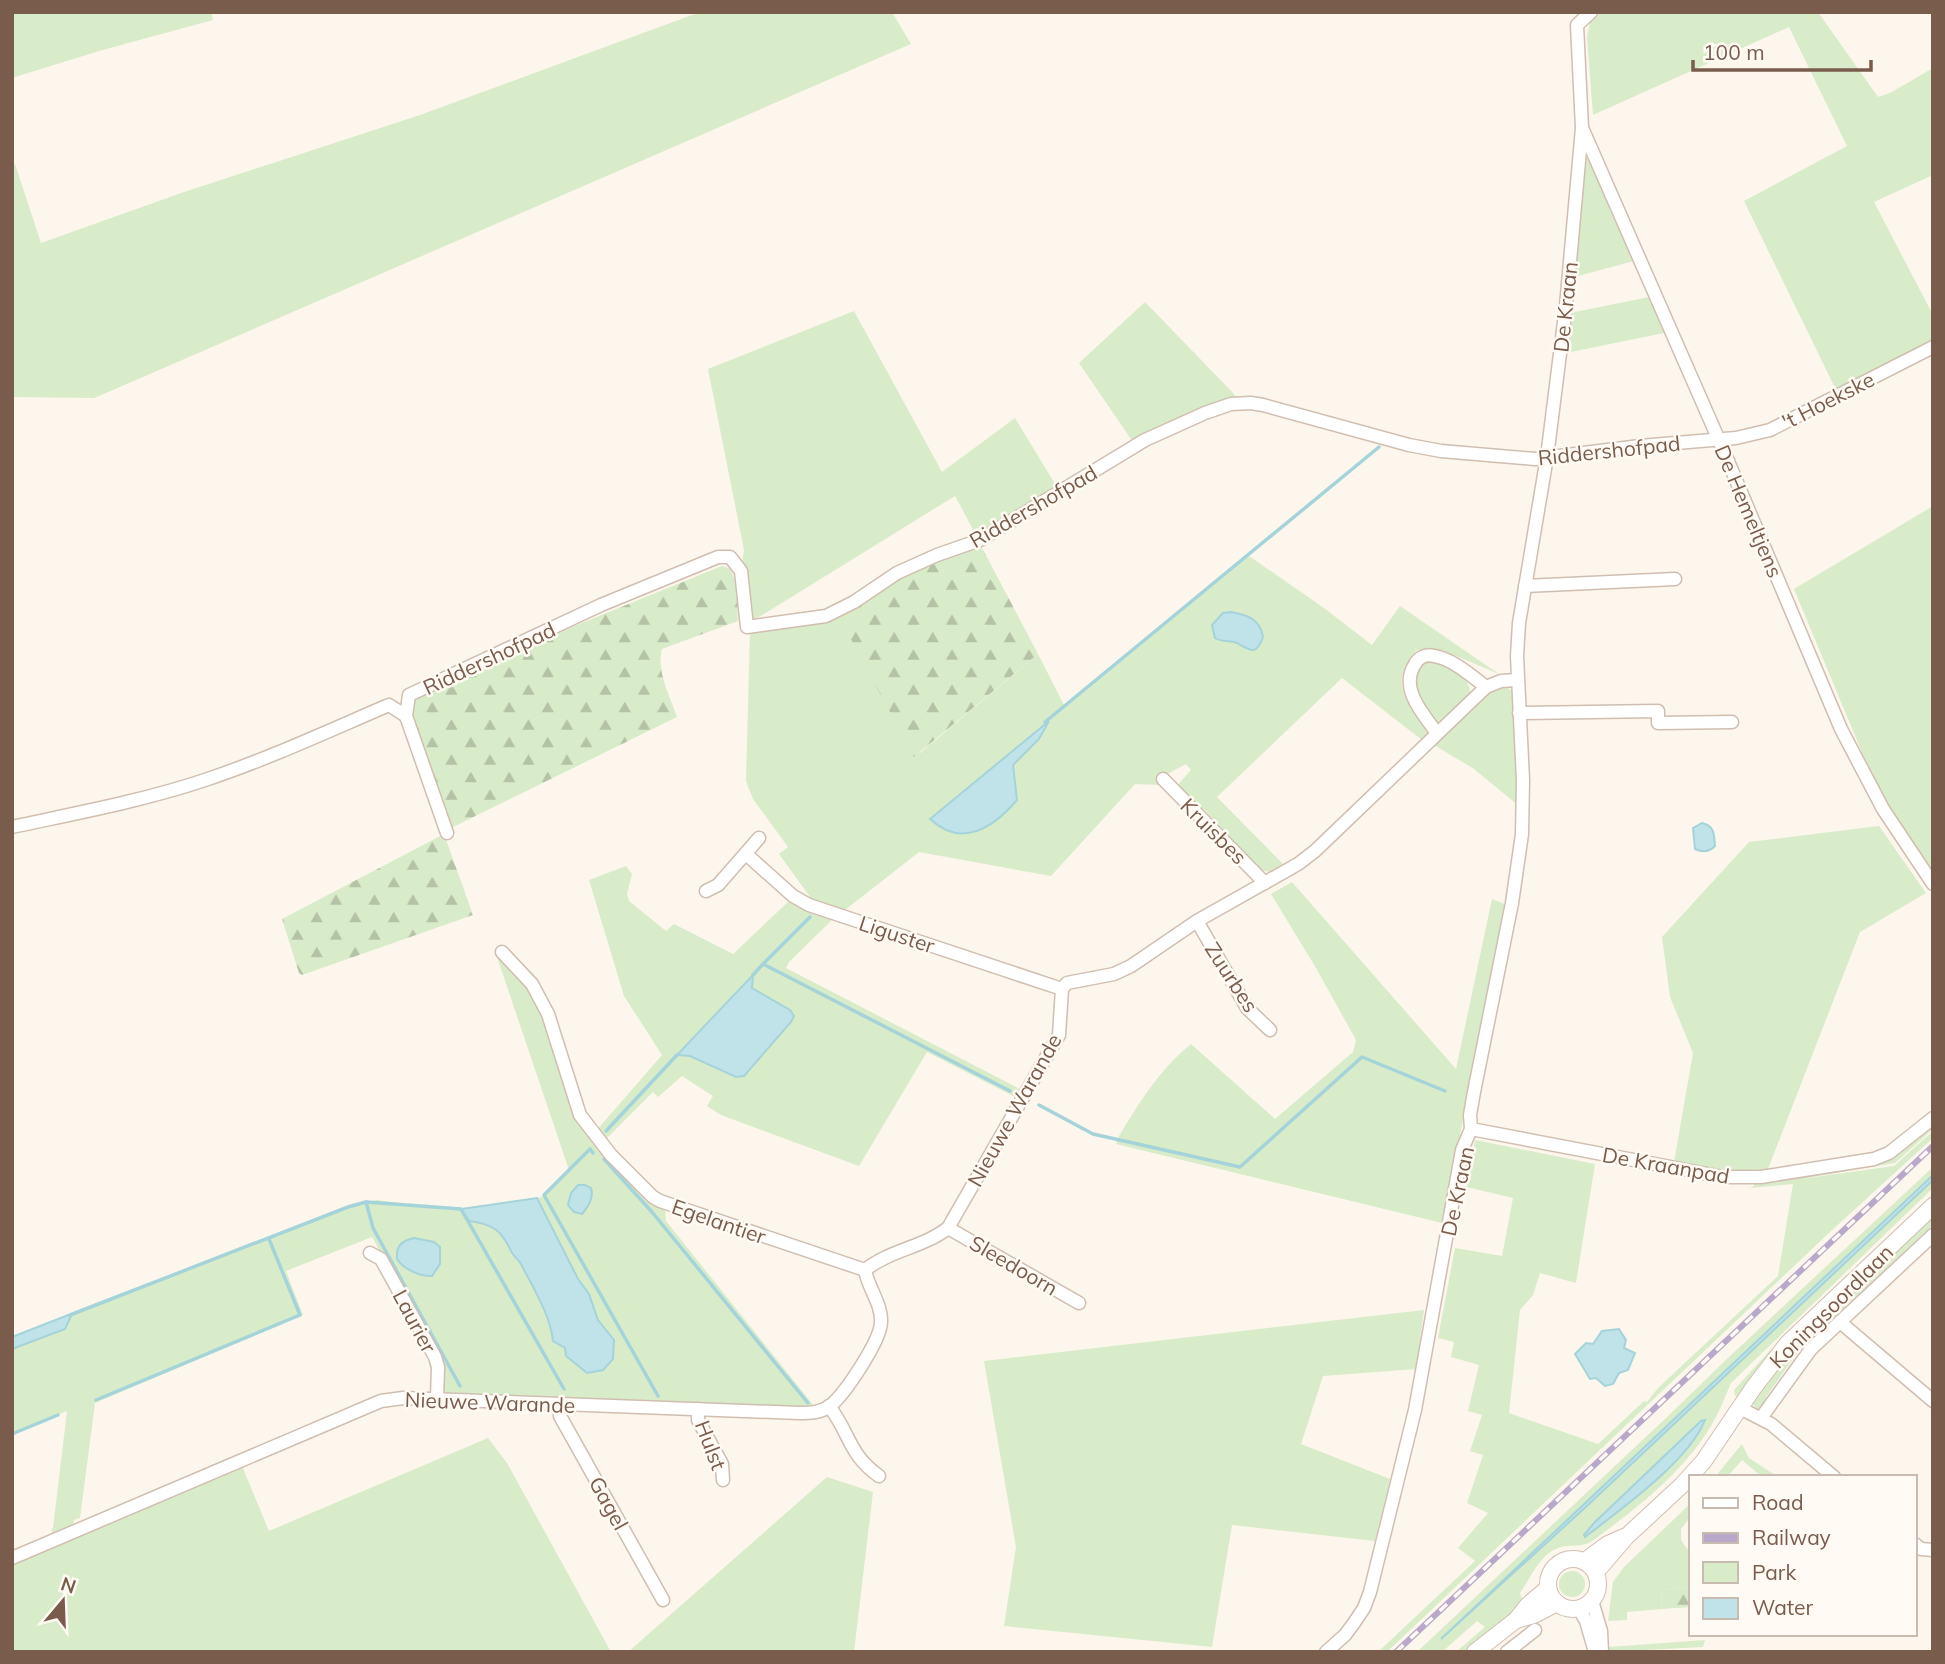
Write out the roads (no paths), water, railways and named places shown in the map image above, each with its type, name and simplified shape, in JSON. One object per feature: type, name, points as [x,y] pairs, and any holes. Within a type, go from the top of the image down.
[{"type":"street","name":"De Kraan","points":[[1326,1652],[1354,1623],[1370,1592],[1415,1410],[1462,1150],[1471,1129],[1469,1115],[1512,903],[1522,834],[1523,780],[1517,680],[1519,623],[1547,457],[1566,306],[1582,128],[1577,25],[1591,12]]},
{"type":"street","name":"De Hemeltjens","points":[[1582,128],[1841,729],[1883,809],[1933,884]]},
{"type":"street","name":"'t Hoekske","points":[[1718,439],[1736,438],[1770,429],[1933,346]]},
{"type":"street","name":"Riddershofpad","points":[[447,833],[406,716],[408,695],[601,605],[718,557],[730,557],[741,571],[747,627],[826,616],[897,573],[980,540],[1145,440],[1231,404],[1263,405],[1378,438],[1441,451],[1535,459],[1718,439]]},
{"type":"street","points":[[1525,586],[1675,579]]},
{"type":"street","points":[[1437,733],[1418,707],[1409,682],[1413,665],[1419,659],[1427,655],[1437,656],[1486,687]]},
{"type":"street","points":[[1062,989],[1080,979],[1114,974],[1131,966],[1197,921],[1315,851],[1486,687],[1502,681],[1517,680]]},
{"type":"street","name":"Riddershofpad","points":[[12,827],[156,795],[205,780],[253,763],[389,705],[406,716]]},
{"type":"street","points":[[1519,713],[1658,711],[1658,723],[1732,722]]},
{"type":"street","name":"Kruisbes","points":[[1163,779],[1265,883]]},
{"type":"street","points":[[706,891],[718,885],[759,838]]},
{"type":"street","name":"Liguster","points":[[746,854],[793,896],[809,905],[1062,989]]},
{"type":"street","name":"Zuurbes","points":[[1197,921],[1247,1008],[1270,1030]]},
{"type":"street","name":"Egelantier","points":[[502,952],[532,984],[548,1014],[580,1115],[611,1155],[653,1197],[865,1270]]},
{"type":"street","name":"Nieuwe Warande","points":[[948,1228],[1059,1035],[1062,989]]},
{"type":"street","name":"De Kraanpad","points":[[1471,1129],[1690,1172],[1741,1178],[1874,1158],[1899,1146],[1933,1118]]},
{"type":"street","name":"Koningsoordlaan","points":[[1690,1475],[1721,1439],[1740,1408],[1788,1343],[1933,1206]]},
{"type":"street","points":[[879,1476],[866,1467],[855,1453],[839,1419],[829,1406],[842,1393],[879,1335],[881,1314],[867,1282],[865,1270],[875,1262],[932,1238],[948,1228]]},
{"type":"street","name":"Sleedoorn","points":[[948,1228],[1079,1303]]},
{"type":"street","name":"Koningsoordlaan","points":[[1761,1418],[1800,1361],[1933,1235]]},
{"type":"street","name":"Laurier","points":[[370,1253],[381,1258],[435,1357],[438,1367],[437,1399]]},
{"type":"street","points":[[1840,1322],[1933,1401]]},
{"type":"street","name":"Nieuwe Warande","points":[[12,1558],[381,1401],[403,1398],[814,1413],[829,1406]]},
{"type":"street","name":"Gagel","points":[[560,1404],[560,1416],[663,1600]]},
{"type":"street","points":[[1740,1408],[1771,1424],[1832,1475]]},
{"type":"street","name":"Hulst","points":[[698,1409],[698,1420],[722,1464],[723,1480]]},
{"type":"street","name":"Koningsoordlaan","points":[[1590,1567],[1608,1544],[1626,1536],[1689,1477]]},
{"type":"street","points":[[1566,1559],[1590,1567],[1599,1582],[1597,1592],[1585,1605],[1567,1609],[1557,1603],[1548,1588],[1551,1570],[1566,1559]]},
{"type":"street","points":[[1475,1652],[1516,1620],[1528,1605],[1548,1588]]},
{"type":"street","points":[[1516,1620],[1534,1615],[1557,1603]]},
{"type":"street","points":[[1585,1605],[1586,1621],[1595,1652]]},
{"type":"street","points":[[1585,1605],[1601,1631],[1602,1652]]},
{"type":"street","points":[[1507,1652],[1535,1630]]},
{"type":"water","points":[[1223,613],[1248,616],[1256,622],[1263,637],[1258,647],[1250,650],[1237,643],[1215,638],[1212,625]]},
{"type":"water","points":[[1049,721],[1039,739],[1013,765],[1017,800],[998,819],[977,831],[966,833],[942,828],[930,819]]},
{"type":"water","points":[[1702,823],[1712,829],[1714,838],[1715,846],[1706,851],[1695,849],[1693,828]]},
{"type":"water","points":[[753,975],[752,988],[790,1010],[794,1016],[744,1076],[736,1077],[690,1056],[677,1055]]},
{"type":"water","points":[[1933,1175],[1933,1180],[1588,1505],[1441,1639]]},
{"type":"water","points":[[578,1185],[585,1185],[592,1191],[590,1202],[582,1214],[574,1212],[568,1205],[571,1193]]},
{"type":"water","points":[[537,1198],[578,1279],[589,1294],[598,1320],[614,1340],[613,1359],[603,1370],[587,1373],[566,1356],[565,1348],[553,1341],[540,1301],[521,1264],[504,1239],[492,1227],[469,1221],[461,1209]]},
{"type":"water","points":[[414,1238],[434,1242],[440,1247],[440,1264],[432,1276],[413,1272],[397,1259],[400,1245]]},
{"type":"water","points":[[71,1316],[65,1329],[12,1349],[12,1337]]},
{"type":"water","points":[[1619,1329],[1626,1340],[1624,1348],[1635,1353],[1628,1370],[1619,1373],[1613,1384],[1605,1386],[1596,1378],[1590,1379],[1575,1354],[1586,1343],[1593,1344],[1602,1331]]},
{"type":"water","points":[[1705,1420],[1697,1436],[1669,1468],[1585,1537],[1594,1523]]},
{"type":"waterway","points":[[1045,722],[1379,447]]},
{"type":"waterway","points":[[763,964],[810,917]]},
{"type":"waterway","points":[[753,975],[763,964],[1010,1091]]},
{"type":"waterway","points":[[606,1131],[677,1055]]},
{"type":"waterway","points":[[1039,1105],[1093,1134],[1240,1167],[1362,1057],[1445,1091]]},
{"type":"waterway","points":[[593,1153],[590,1149],[544,1195],[658,1396]]},
{"type":"waterway","points":[[604,1159],[652,1212],[808,1403]]},
{"type":"waterway","points":[[70,1315],[366,1202]]},
{"type":"waterway","points":[[460,1386],[373,1228],[366,1202],[461,1209],[564,1389]]},
{"type":"waterway","points":[[96,1400],[300,1315],[269,1239]]},
{"type":"waterway","points":[[12,1434],[58,1415]]},
{"type":"railway","points":[[1396,1652],[1933,1146]]}]
